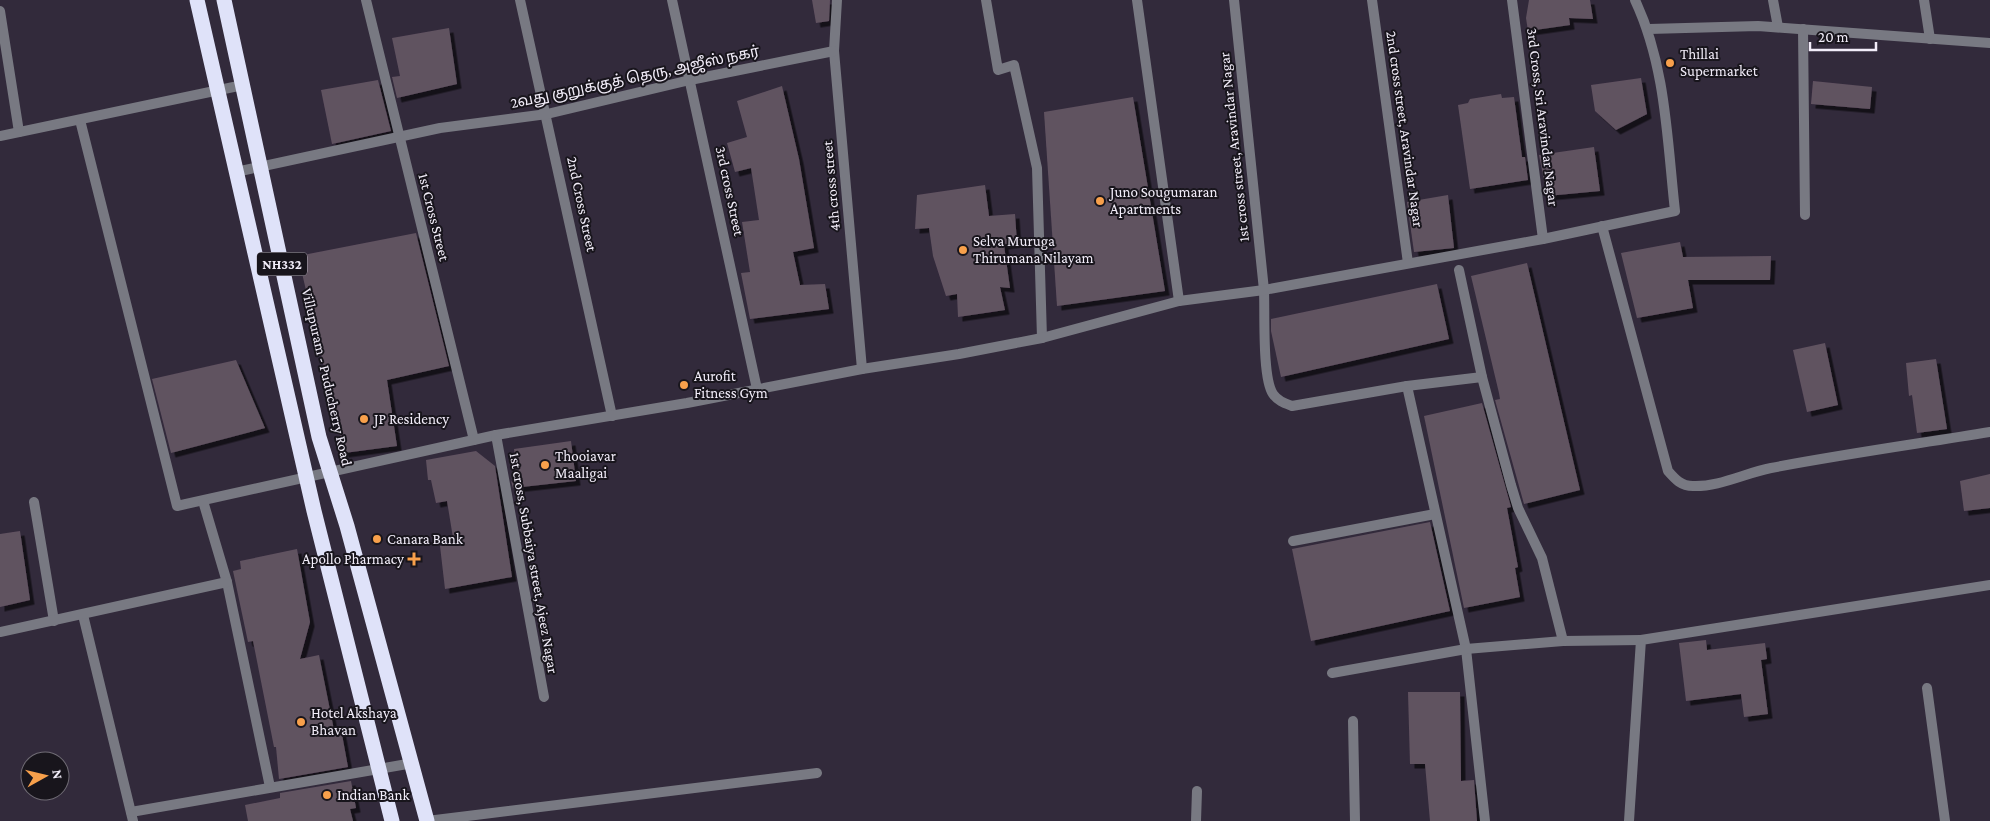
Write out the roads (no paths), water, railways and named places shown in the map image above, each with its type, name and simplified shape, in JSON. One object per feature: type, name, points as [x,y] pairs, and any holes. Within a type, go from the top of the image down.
[{"type":"highway","name":"NH332","points":[[197,0],[306,478],[380,769]]},
{"type":"highway","name":"Villupuram - Puducherry Road","points":[[224,0],[320,436],[413,763]]},
{"type":"highway","points":[[413,763],[427,821]]},
{"type":"highway","points":[[380,769],[392,821]]},
{"type":"street","name":"1st Cross Street","points":[[366,0],[474,440]]},
{"type":"street","name":"2nd Cross Street","points":[[520,0],[547,114],[612,416]]},
{"type":"street","name":"3rd cross Street","points":[[672,0],[757,389]]},
{"type":"street","name":"4th cross street","points":[[837,0],[834,51],[862,369]]},
{"type":"street","points":[[986,0],[998,70],[1014,65],[1037,168],[1042,338]]},
{"type":"street","points":[[1138,0],[1179,301]]},
{"type":"street","name":"1st cross street, Aravindar Nagar","points":[[1234,0],[1264,290],[1267,377],[1272,393],[1280,402],[1292,406],[1407,386],[1482,377]]},
{"type":"street","name":"2nd cross street, Aravindar Nagar","points":[[1372,0],[1408,263]]},
{"type":"street","name":"3rd Cross, Sri Aravindar Nagar","points":[[1512,0],[1544,239]]},
{"type":"street","points":[[80,120],[177,506],[496,435],[612,416],[862,369],[1042,338],[1179,301],[1264,290],[1544,239],[1675,211],[1665,107],[1649,29],[1636,0]]},
{"type":"street","points":[[1773,0],[1778,27]]},
{"type":"street","points":[[1924,0],[1930,39]]},
{"type":"street","points":[[0,11],[19,132]]},
{"type":"street","points":[[1649,29],[1778,27],[1990,43]]},
{"type":"street","points":[[1803,29],[1806,215]]},
{"type":"street","name":"2வது குறுக்குத் தெரு, அஜீஸ் நகர்","points":[[236,172],[440,128],[547,114],[690,80],[834,51]]},
{"type":"street","points":[[0,136],[242,85]]},
{"type":"street","points":[[1602,226],[1668,471],[1677,481],[1690,486],[1706,486],[1786,465],[1990,432]]},
{"type":"street","points":[[1459,270],[1482,377],[1513,493],[1518,508],[1542,558],[1563,641]]},
{"type":"street","points":[[1407,386],[1466,649],[1485,821]]},
{"type":"street","name":"1st cross, Subbaiya street, Ajeez Nagar","points":[[496,435],[544,697]]},
{"type":"street","points":[[203,501],[227,582],[270,787]]},
{"type":"street","points":[[34,502],[54,621]]},
{"type":"street","points":[[1293,541],[1435,514]]},
{"type":"street","points":[[0,632],[227,582]]},
{"type":"street","points":[[1332,673],[1466,649],[1563,641],[1641,640],[1990,584]]},
{"type":"street","points":[[83,615],[132,816],[270,787],[413,763]]},
{"type":"street","points":[[1629,821],[1641,640]]},
{"type":"street","points":[[1927,688],[1945,821]]},
{"type":"street","points":[[1353,721],[1355,821]]},
{"type":"street","points":[[427,821],[817,773]]},
{"type":"street","points":[[1196,791],[1196,821]]},
{"type":"place","name":"Thillai Supermarket","points":[[1670,63]]},
{"type":"place","name":"Juno Sougumaran Apartments","points":[[1100,201]]},
{"type":"place","name":"Selva Muruga Thirumana Nilayam","points":[[963,250]]},
{"type":"place","name":"Aurofit Fitness Gym","points":[[684,385]]},
{"type":"place","name":"JP Residency","points":[[364,419]]},
{"type":"place","name":"Thooiavar Maaligai","points":[[545,465]]},
{"type":"place","name":"Canara Bank","points":[[377,539]]},
{"type":"place","name":"Apollo Pharmacy","points":[[414,559]]},
{"type":"place","name":"Hotel Akshaya Bhavan","points":[[301,722]]},
{"type":"place","name":"Indian Bank","points":[[327,795]]}]
